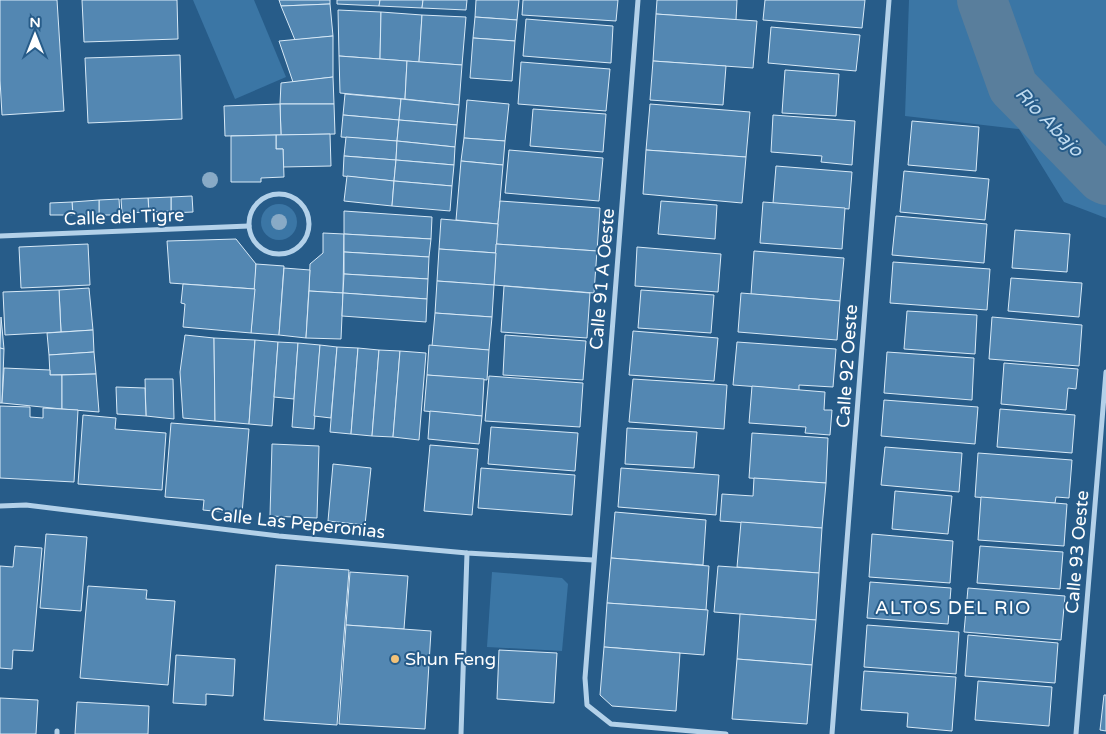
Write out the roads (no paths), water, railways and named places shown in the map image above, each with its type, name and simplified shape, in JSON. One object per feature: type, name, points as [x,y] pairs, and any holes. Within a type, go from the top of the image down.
[{"type":"street","name":"Calle 91 A Oeste","points":[[638,0],[593,560],[585,678],[588,705],[612,724],[726,734]]},
{"type":"street","name":"Calle 92 Oeste","points":[[832,734],[889,0]]},
{"type":"street","points":[[274,194],[290,196],[298,201],[304,208],[308,218],[308,227],[303,240],[292,250],[283,253],[273,253],[264,250],[256,244],[249,226],[250,216],[254,207],[261,200],[274,194]]},
{"type":"street","name":"Calle del Tigre","points":[[0,236],[249,226]]},
{"type":"street","name":"Calle 93 Oeste","points":[[1076,734],[1106,372]]},
{"type":"street","name":"Calle Las Peperonias","points":[[0,506],[26,506],[280,536],[467,553],[593,560]]},
{"type":"street","points":[[461,734],[467,553]]},
{"type":"waterway","name":"Río Abajo","points":[[982,0],[1013,87],[1106,180]]},
{"type":"place","name":"Shun Feng","points":[[395,659]]},
{"type":"district","name":"ALTOS DEL RIO","points":[[953,608]]}]
